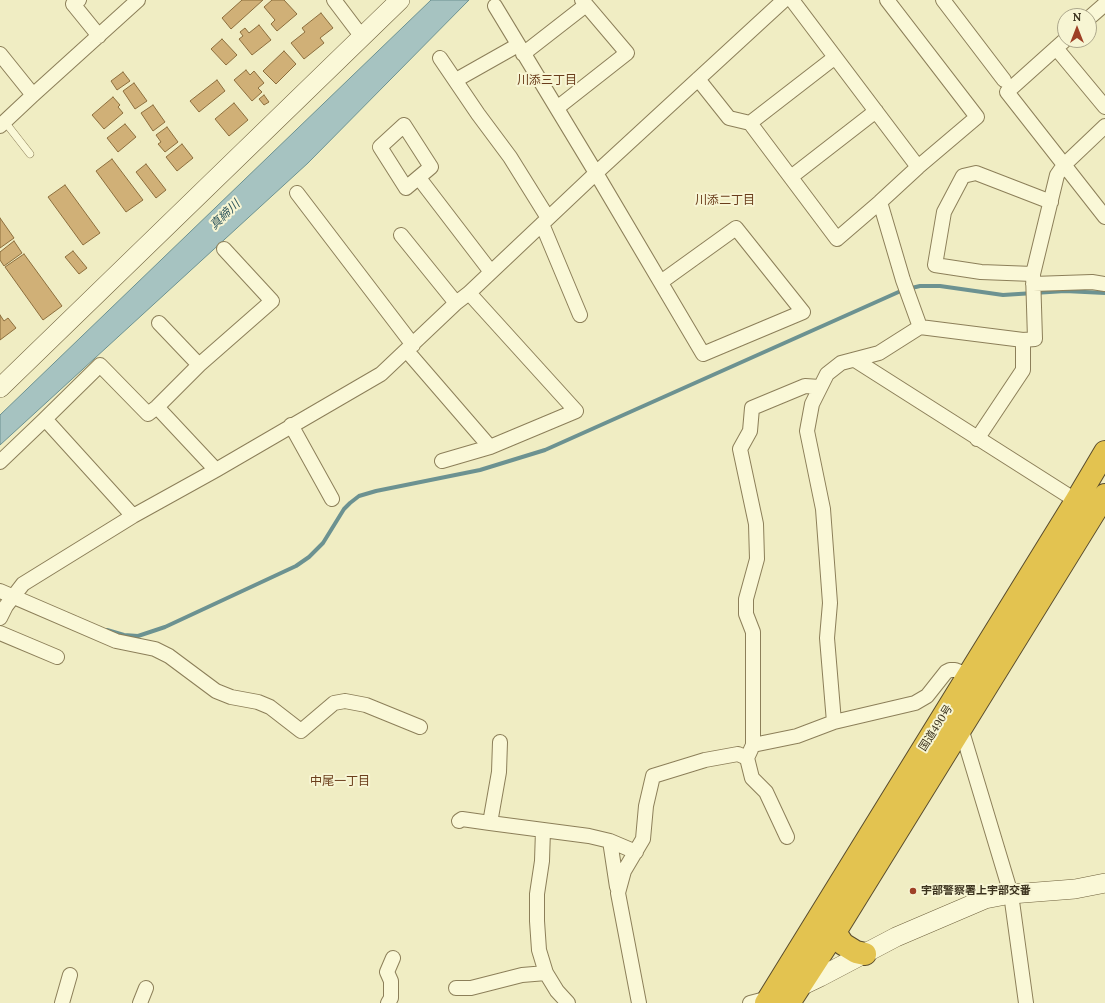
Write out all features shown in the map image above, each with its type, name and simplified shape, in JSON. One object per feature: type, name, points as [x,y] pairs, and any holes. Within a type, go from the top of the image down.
[{"type":"highway","name":"国道490号","points":[[775,999],[969,674],[1105,452]]},
{"type":"highway","name":"国道490号","points":[[775,999],[835,932],[1100,504]]},
{"type":"highway","points":[[835,932],[843,944],[856,952],[865,954]]},
{"type":"street","points":[[79,0],[73,4],[99,36]]},
{"type":"street","points":[[2,124],[33,94],[138,0]]},
{"type":"street","points":[[334,0],[362,37]]},
{"type":"street","points":[[0,388],[400,0]]},
{"type":"street","points":[[6,594],[133,516],[216,470],[381,374],[698,78],[784,0]]},
{"type":"street","points":[[792,0],[834,58],[918,166]]},
{"type":"street","points":[[698,78],[729,118],[750,123],[838,239],[918,166],[977,117],[887,0]]},
{"type":"street","points":[[943,0],[1004,80]]},
{"type":"street","points":[[456,80],[520,49],[584,2],[627,53],[557,108]]},
{"type":"street","points":[[1097,11],[1105,4]]},
{"type":"street","points":[[495,6],[703,354],[803,312],[736,228],[661,282]]},
{"type":"street","points":[[1057,47],[1007,92],[1105,217]]},
{"type":"street","points":[[1063,48],[1105,107]]},
{"type":"street","points":[[0,54],[33,94]]},
{"type":"street","points":[[440,58],[478,114],[510,157],[545,221],[580,315]]},
{"type":"street","points":[[750,123],[834,58]]},
{"type":"street","points":[[791,177],[876,111]]},
{"type":"street","points":[[834,722],[827,638],[830,603],[823,509],[807,431],[812,404],[827,374],[841,363],[879,353],[920,327],[1023,340],[1035,339],[1033,279],[1057,175],[1064,165],[1105,126]]},
{"type":"street","points":[[1051,202],[976,173],[963,176],[944,212],[935,265],[1033,279],[1105,284]]},
{"type":"street","points":[[419,178],[491,272]]},
{"type":"street","points":[[297,193],[410,348],[490,447]]},
{"type":"street","points":[[880,202],[903,280],[920,327]]},
{"type":"street","points":[[401,235],[456,303]]},
{"type":"street","points":[[0,462],[100,365],[148,414],[199,365],[272,301],[224,249]]},
{"type":"street","points":[[442,461],[490,447],[576,411],[469,293]]},
{"type":"street","points":[[159,323],[199,365]]},
{"type":"street","points":[[977,439],[1023,370],[1023,340]]},
{"type":"street","points":[[855,360],[1076,501],[1100,504]]},
{"type":"street","points":[[787,837],[766,792],[752,778],[747,758],[753,745],[753,632],[746,614],[746,599],[757,559],[757,545],[756,524],[740,449],[750,431],[752,408],[805,386],[820,387]]},
{"type":"street","points":[[157,407],[216,470]]},
{"type":"street","points":[[44,419],[133,516]]},
{"type":"street","points":[[291,425],[332,499]]},
{"type":"street","points":[[0,618],[6,606],[6,594]]},
{"type":"street","points":[[6,594],[116,641],[155,649],[169,656],[216,691],[232,697],[258,702],[270,707],[301,731],[334,703],[346,701],[366,705],[420,727]]},
{"type":"street","points":[[0,632],[58,657]]},
{"type":"street","points":[[753,745],[797,736],[834,722],[915,703],[922,700],[946,672],[950,670],[969,674],[989,684]]},
{"type":"street","points":[[961,728],[1011,894],[1026,1003]]},
{"type":"street","points":[[490,823],[499,772],[500,742]]},
{"type":"street","points":[[618,894],[624,871],[643,839],[646,806],[653,776],[705,760],[738,754],[747,758]]},
{"type":"street","points":[[459,821],[462,819],[589,836],[610,841],[636,852]]},
{"type":"street","points":[[543,830],[542,861],[536,894],[536,921],[539,950],[546,973],[557,991],[568,1003]]},
{"type":"street","points":[[610,841],[618,894],[639,1003]]},
{"type":"street","points":[[775,999],[896,937],[985,899],[1011,894],[1075,889],[1105,883]]},
{"type":"street","points":[[388,1003],[391,998],[391,980],[388,972],[393,958]]},
{"type":"street","points":[[456,988],[470,988],[522,975],[546,973]]},
{"type":"street","points":[[62,1003],[70,975]]},
{"type":"street","points":[[140,1003],[146,988]]},
{"type":"lane","points":[[2,124],[30,154]]},
{"type":"water","name":"真締川","points":[[431,0],[469,0],[308,163],[0,445],[0,415]]},
{"type":"building","points":[[242,0],[263,0],[231,29],[222,18]]},
{"type":"building","points":[[272,0],[284,0],[297,14],[277,31],[271,24],[275,20],[264,7]]},
{"type":"building","points":[[321,13],[333,28],[320,38],[324,43],[304,59],[291,43],[305,32],[302,28]]},
{"type":"building","points":[[259,25],[271,40],[252,55],[239,39],[243,36],[240,32],[245,28],[249,33]]},
{"type":"building","points":[[222,39],[237,55],[226,65],[211,49]]},
{"type":"building","points":[[284,51],[296,64],[276,84],[263,71]]},
{"type":"building","points":[[246,70],[250,75],[254,71],[264,83],[258,88],[262,92],[252,101],[234,80]]},
{"type":"building","points":[[123,72],[130,81],[117,90],[111,81]]},
{"type":"building","points":[[217,80],[225,91],[199,112],[190,101]]},
{"type":"building","points":[[134,83],[147,101],[135,109],[123,91]]},
{"type":"building","points":[[264,95],[269,102],[264,105],[259,99]]},
{"type":"building","points":[[113,97],[120,105],[118,107],[123,113],[104,129],[92,115]]},
{"type":"building","points":[[234,103],[248,120],[229,136],[215,119]]},
{"type":"building","points":[[153,105],[165,122],[153,131],[141,113]]},
{"type":"building","points":[[125,124],[136,137],[118,152],[107,138]]},
{"type":"building","points":[[167,127],[178,142],[165,152],[158,144],[161,142],[156,135]]},
{"type":"building","points":[[182,144],[193,158],[177,171],[166,157]]},
{"type":"building","points":[[112,159],[143,200],[126,212],[96,171]]},
{"type":"building","points":[[146,164],[166,190],[156,198],[136,172]]},
{"type":"building","points":[[65,185],[100,233],[83,245],[48,197]]},
{"type":"building","points":[[0,218],[14,238],[0,248]]},
{"type":"building","points":[[14,241],[22,253],[4,266],[0,260],[0,252]]},
{"type":"building","points":[[73,251],[87,268],[79,274],[65,257]]},
{"type":"building","points":[[24,254],[62,306],[43,320],[5,267]]},
{"type":"building","points":[[0,315],[4,321],[8,318],[16,328],[0,340]]},
{"type":"waterway","points":[[107,630],[124,635],[138,636],[165,627],[296,566],[309,557],[323,543],[344,509],[359,496],[376,491],[480,470],[545,450],[903,290],[920,286],[940,286],[1003,295],[1065,291],[1105,293]]},
{"type":"place","name":"宇部警察署上宇部交番","points":[[913,891]]},
{"type":"district","name":"川添三丁目","points":[[547,81]]},
{"type":"district","name":"川添二丁目","points":[[725,201]]},
{"type":"district","name":"中尾一丁目","points":[[340,782]]}]
